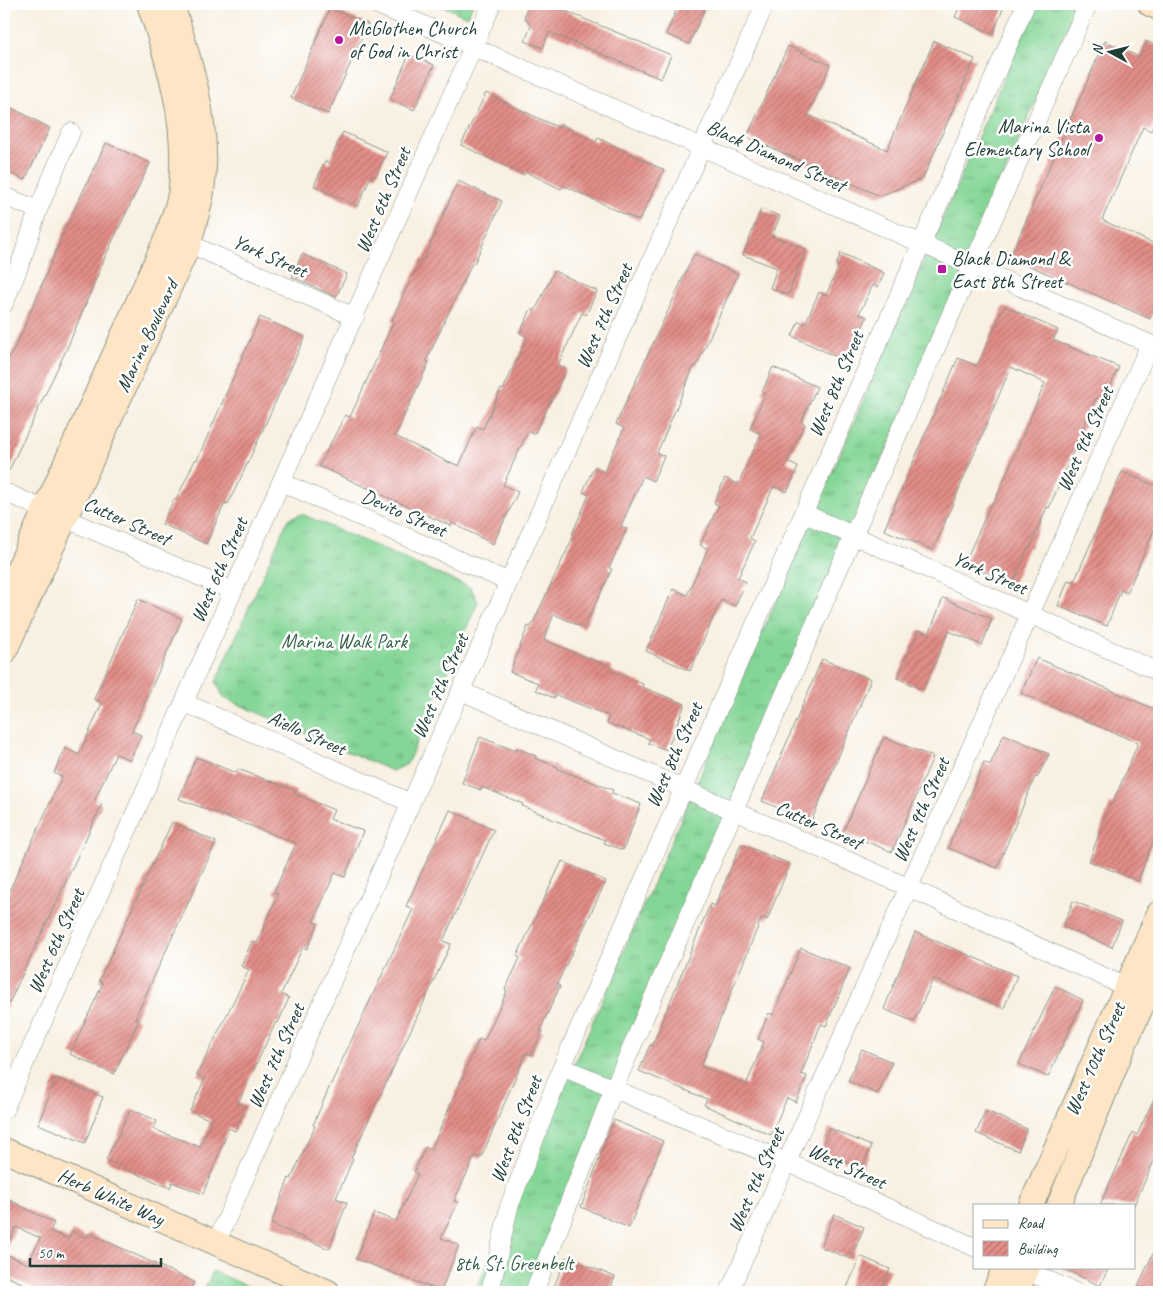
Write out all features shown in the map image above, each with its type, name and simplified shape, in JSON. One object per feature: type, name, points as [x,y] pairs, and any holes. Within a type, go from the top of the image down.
[{"type":"street","name":"Marina Boulevard","points":[[149,4],[180,110],[181,189],[179,239]]},
{"type":"street","name":"Marina Boulevard","points":[[4,653],[54,513],[202,191],[203,148],[201,106],[172,4]]},
{"type":"street","name":"Black Diamond Street","points":[[376,4],[1155,346]]},
{"type":"street","name":"West 6th Street","points":[[4,1110],[492,4]]},
{"type":"street","name":"West 7th Street","points":[[216,1243],[765,4]]},
{"type":"street","name":"West 8th Street","points":[[490,1292],[509,1207],[562,1067],[682,787],[1026,4]]},
{"type":"street","points":[[534,1292],[614,1088],[853,536],[1088,4]]},
{"type":"street","points":[[1150,4],[1159,8]]},
{"type":"street","points":[[4,304],[38,210],[71,132]]},
{"type":"street","points":[[4,196],[38,210]]},
{"type":"street","name":"York Street","points":[[179,239],[355,317]]},
{"type":"street","name":"West 9th Street","points":[[729,1292],[910,888],[1030,614],[1155,346]]},
{"type":"street","name":"Devito Street","points":[[281,482],[509,582]]},
{"type":"street","name":"Cutter Street","points":[[4,492],[233,591]]},
{"type":"street","name":"Marina Boulevard","points":[[4,601],[54,513]]},
{"type":"street","name":"York Street","points":[[803,514],[1159,672]]},
{"type":"street","name":"Cutter Street","points":[[461,691],[910,888],[1144,996]]},
{"type":"street","name":"Aiello Street","points":[[185,703],[412,803]]},
{"type":"street","name":"West 10th Street","points":[[1059,1204],[1144,996],[1159,913]]},
{"type":"street","name":"West 10th Street","points":[[1032,1204],[1159,967]]},
{"type":"street","name":"West Street","points":[[562,1067],[787,1162],[973,1248]]},
{"type":"street","name":"Herb White Way","points":[[4,1150],[328,1292]]},
{"type":"street","points":[[994,1292],[1019,1273],[1075,1292]]},
{"type":"green space","points":[[438,4],[473,4],[467,17]]},
{"type":"green space","name":"8th St. Greenbelt","points":[[1036,4],[1077,4],[527,1292],[475,1292]]},
{"type":"green space","name":"Marina Walk Park","points":[[302,514],[471,588],[478,602],[407,764],[392,771],[224,698],[216,682],[288,519]]},
{"type":"green space","points":[[213,1271],[261,1292],[203,1292]]},
{"type":"building","points":[[529,4],[560,4],[558,8],[671,55],[661,79],[549,32],[543,48],[525,41],[531,26],[524,17]]},
{"type":"building","points":[[679,4],[707,4],[689,44],[666,34]]},
{"type":"building","points":[[961,4],[1005,4],[993,34],[955,17]]},
{"type":"building","points":[[330,8],[368,24],[328,114],[291,98]]},
{"type":"building","points":[[934,41],[975,59],[923,178],[880,196],[747,137],[788,46],[830,65],[808,115],[887,150]]},
{"type":"building","name":"Marina Vista Elementary School","points":[[1105,41],[1139,57],[1146,41],[1159,47],[1159,112],[1151,131],[1143,127],[1102,220],[1159,246],[1159,297],[1150,319],[1010,257]]},
{"type":"building","points":[[409,54],[434,65],[414,110],[390,99]]},
{"type":"building","points":[[486,93],[559,128],[560,124],[596,142],[598,138],[664,170],[639,221],[563,185],[561,189],[526,172],[524,175],[461,145]]},
{"type":"building","points":[[4,104],[50,128],[25,180],[4,170]]},
{"type":"building","points":[[343,132],[387,152],[376,176],[372,174],[358,206],[314,186],[325,161],[329,163]]},
{"type":"building","points":[[106,143],[150,163],[105,257],[69,344],[4,481],[4,361],[7,362],[23,330],[65,229]]},
{"type":"building","points":[[458,181],[502,201],[474,264],[472,263],[426,361],[429,362],[395,436],[459,466],[477,426],[483,429],[501,389],[503,390],[527,337],[520,333],[531,309],[535,311],[554,271],[597,291],[586,315],[582,313],[558,365],[566,369],[555,393],[534,434],[528,431],[503,485],[518,492],[493,544],[452,523],[451,526],[319,466],[345,415],[350,417],[394,321],[392,320],[403,295],[422,258],[424,259]]},
{"type":"building","points":[[761,209],[780,216],[772,236],[806,249],[788,295],[770,288],[777,268],[743,255]]},
{"type":"building","points":[[841,253],[884,273],[878,287],[873,285],[859,314],[867,317],[847,362],[792,336],[799,321],[805,324],[819,292],[826,295],[839,266],[836,265]]},
{"type":"building","points":[[302,254],[347,274],[336,297],[292,277]]},
{"type":"building","points":[[694,254],[738,274],[696,367],[694,366],[657,453],[664,456],[653,481],[643,476],[621,526],[627,529],[609,568],[612,569],[584,628],[554,614],[544,640],[613,668],[611,671],[643,684],[642,687],[685,704],[667,750],[648,743],[650,739],[607,723],[609,716],[556,695],[554,698],[536,690],[538,683],[510,672],[528,626],[531,627],[574,535],[572,534],[589,495],[583,492],[594,467],[604,472],[624,428],[616,424]]},
{"type":"building","points":[[1004,306],[1058,330],[1053,340],[1119,367],[1104,401],[1096,398],[1049,508],[1047,507],[1030,548],[1028,547],[1013,584],[964,564],[992,502],[994,503],[1045,383],[1011,367],[933,550],[884,530],[958,358],[977,366]]},
{"type":"building","points":[[260,317],[305,337],[244,471],[228,504],[225,503],[206,544],[162,524],[195,460],[197,460]]},
{"type":"building","points":[[773,367],[817,387],[801,422],[805,424],[787,462],[798,467],[787,492],[774,486],[750,538],[755,541],[738,578],[746,582],[735,606],[721,600],[690,671],[646,651],[673,589],[687,595],[708,549],[700,545],[719,505],[714,503],[725,478],[738,484],[761,434],[750,429],[765,394],[762,392]]},
{"type":"building","points":[[1122,472],[1159,487],[1159,518],[1127,593],[1121,590],[1107,626],[1058,606],[1068,580],[1074,582]]},
{"type":"building","points":[[943,598],[992,619],[982,645],[949,631],[923,690],[897,678],[919,630],[929,634]]},
{"type":"building","points":[[138,599],[182,619],[132,731],[141,735],[130,760],[116,754],[94,801],[102,804],[4,1014],[4,902],[62,777],[54,773],[65,748],[79,755],[102,703],[94,699]]},
{"type":"building","points":[[1037,658],[1159,711],[1159,825],[1138,881],[1089,861],[1110,804],[1112,805],[1138,743],[1021,693]]},
{"type":"building","points":[[822,659],[871,679],[811,822],[762,801]]},
{"type":"building","points":[[1004,734],[1049,754],[1037,778],[1035,777],[997,868],[948,848],[984,762],[990,765]]},
{"type":"building","points":[[480,737],[516,751],[517,748],[536,756],[535,758],[558,767],[558,769],[613,790],[612,793],[641,804],[623,850],[604,843],[605,840],[522,806],[523,804],[482,787],[481,790],[462,783]]},
{"type":"building","points":[[884,737],[933,757],[892,852],[843,832]]},
{"type":"building","points":[[196,757],[236,773],[238,769],[296,791],[295,794],[334,810],[330,819],[363,831],[345,877],[335,873],[313,922],[318,924],[307,949],[303,947],[281,994],[289,998],[238,1103],[246,1106],[235,1131],[229,1128],[203,1194],[172,1182],[170,1188],[106,1160],[131,1109],[157,1121],[153,1129],[200,1147],[211,1120],[190,1111],[205,1078],[197,1075],[249,970],[241,966],[252,941],[257,943],[278,894],[274,892],[296,843],[179,799]]},
{"type":"building","points":[[450,810],[494,830],[443,941],[451,944],[351,1158],[353,1159],[336,1198],[347,1203],[329,1249],[271,1224],[289,1178],[291,1179],[315,1126],[313,1125],[329,1088],[413,909],[406,906]]},
{"type":"building","points":[[172,822],[216,842],[135,1018],[139,1020],[114,1074],[70,1054],[103,983],[99,981]]},
{"type":"building","points":[[741,844],[790,864],[767,920],[762,917],[701,1066],[746,1085],[764,1042],[758,1039],[769,1013],[773,1015],[801,948],[850,968],[826,1026],[821,1024],[801,1074],[807,1076],[796,1102],[787,1098],[771,1135],[704,1105],[707,1099],[639,1071],[650,1045],[652,1046],[710,904],[715,906]]},
{"type":"building","points":[[562,861],[606,881],[557,984],[560,986],[540,1030],[543,1031],[531,1055],[526,1053],[481,1158],[475,1156],[454,1201],[458,1203],[441,1238],[459,1245],[441,1291],[356,1259],[374,1213],[396,1221],[418,1174],[414,1172],[425,1147],[431,1150],[479,1039],[484,1041],[520,958],[517,956]]},
{"type":"building","points":[[1073,901],[1122,921],[1112,947],[1063,927]]},
{"type":"building","points":[[915,932],[1017,976],[1004,1008],[933,979],[914,1022],[884,1009]]},
{"type":"building","points":[[1055,986],[1083,1000],[1048,1077],[1019,1064]]},
{"type":"building","points":[[862,1049],[892,1062],[878,1094],[848,1081]]},
{"type":"building","points":[[56,1078],[103,1097],[85,1143],[38,1124]]},
{"type":"building","points":[[1159,1088],[1159,1150],[1134,1204],[1100,1204],[1133,1132],[1137,1135]]},
{"type":"building","points":[[986,1111],[1027,1129],[1018,1151],[976,1133]]},
{"type":"building","points":[[614,1120],[663,1141],[629,1228],[581,1207]]},
{"type":"building","points":[[829,1128],[871,1146],[862,1169],[820,1151]]},
{"type":"building","points":[[4,1197],[54,1223],[50,1231],[68,1239],[72,1231],[86,1238],[89,1233],[194,1282],[190,1292],[42,1292],[4,1275]],"holes":[[[16,1227],[40,1238],[28,1264],[4,1253]]]},
{"type":"building","points":[[834,1214],[864,1227],[851,1259],[821,1247]]},
{"type":"building","points":[[1159,1241],[1159,1292],[1152,1292],[1138,1286]]},
{"type":"building","points":[[860,1256],[890,1269],[880,1292],[856,1292],[847,1288]]},
{"type":"building","points":[[566,1257],[615,1277],[609,1292],[552,1292]]},
{"type":"building","points":[[1063,1268],[1109,1268],[1100,1286]]},
{"type":"place","name":"McGlothen Church of God in Christ","points":[[339,40]]},
{"type":"place","name":"Marina Vista Elementary School","points":[[1099,138]]},
{"type":"place","name":"Black Diamond & East 8th Street","points":[[942,269]]}]
